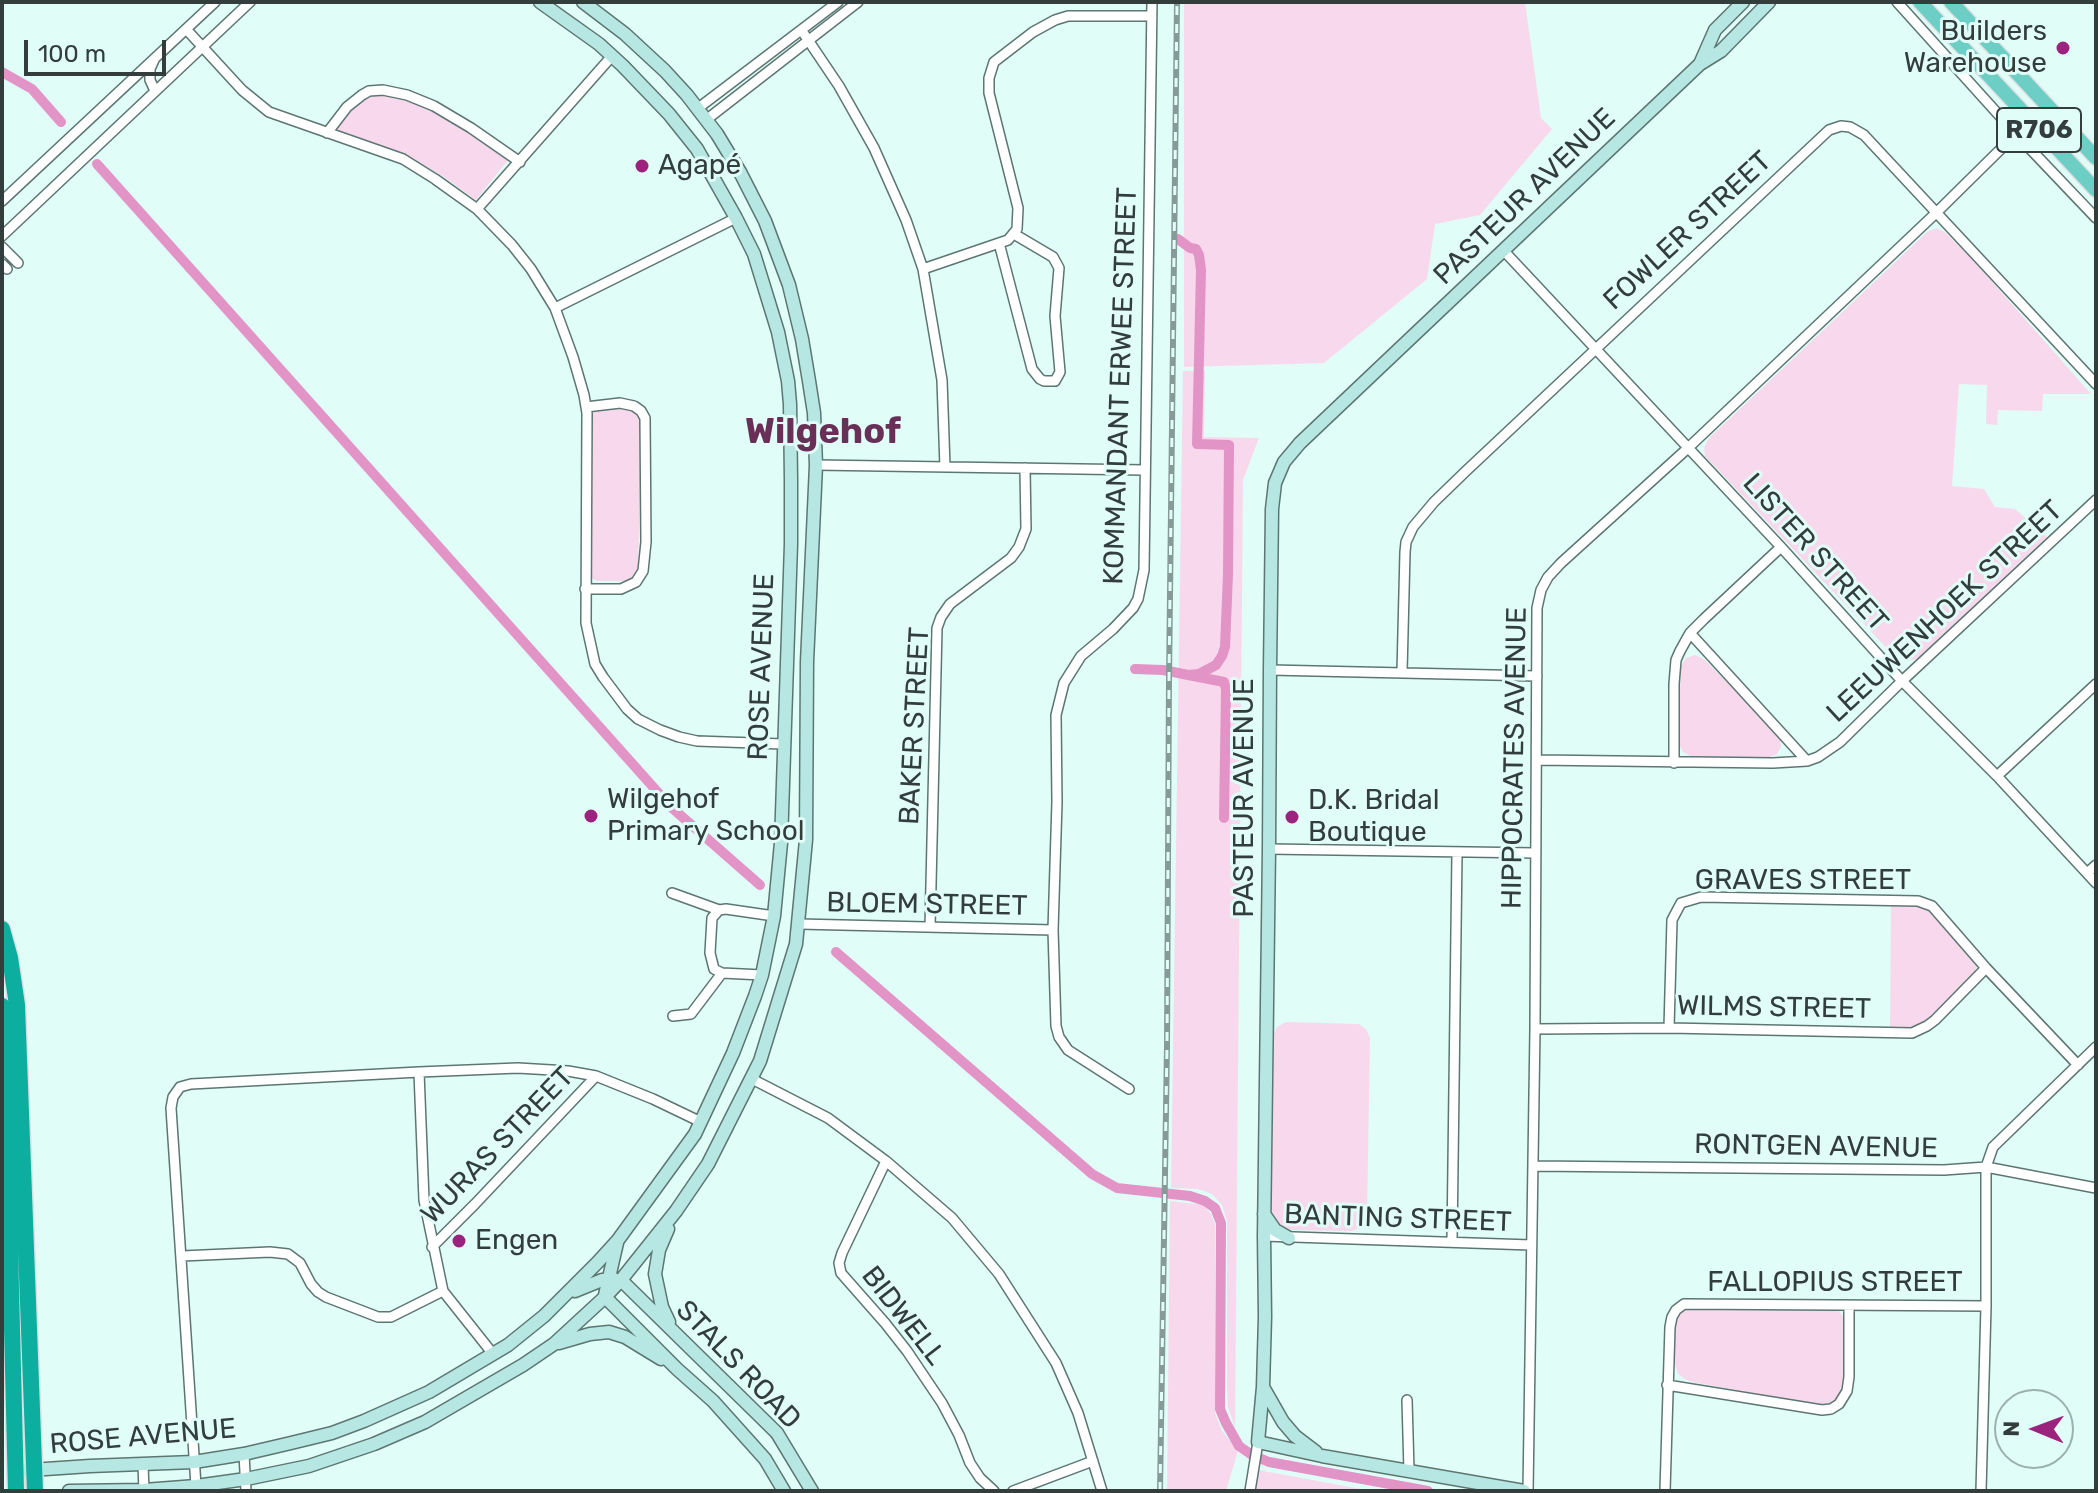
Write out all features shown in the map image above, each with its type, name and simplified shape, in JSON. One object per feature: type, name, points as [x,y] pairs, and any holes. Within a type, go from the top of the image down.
[{"type":"highway","points":[[2,929],[10,958],[21,1330],[34,1470],[33,1491]]},
{"type":"highway","points":[[2,1006],[18,1226]]},
{"type":"highway","points":[[16,1491],[21,1330]]},
{"type":"main road","name":"R706","points":[[1920,2],[2096,190]]},
{"type":"main road","name":"R706","points":[[1951,2],[2096,158]]},
{"type":"street","points":[[2,201],[215,2]]},
{"type":"street","points":[[2,236],[250,2]]},
{"type":"street","name":"ROSE AVENUE","points":[[16,1471],[194,1462],[244,1454],[332,1433],[429,1392],[493,1354],[544,1316],[618,1240],[698,1128],[733,1053],[762,975],[774,912],[781,843],[791,544],[788,381],[778,332],[754,254],[697,149],[623,66],[599,44],[540,2]]},
{"type":"street","name":"ROSE AVENUE","points":[[69,1491],[144,1491],[246,1485],[374,1444],[425,1422],[495,1382],[554,1344],[605,1297],[615,1279],[676,1211],[708,1164],[760,1061],[799,930],[806,840],[806,728],[816,465],[814,413],[802,339],[789,285],[765,221],[717,134],[687,95],[640,47],[583,2]]},
{"type":"street","points":[[697,109],[838,2]]},
{"type":"street","points":[[706,120],[858,2]]},
{"type":"street","name":"KOMMANDANT ERWEE STREET","points":[[1129,1089],[1078,1058],[1059,1037],[1055,1013],[1053,930],[1056,715],[1064,683],[1081,656],[1133,608],[1144,570],[1152,2]]},
{"type":"street","name":"PASTEUR AVENUE","points":[[1700,64],[1715,30],[1743,2]]},
{"type":"street","name":"PASTEUR AVENUE","points":[[1258,1444],[1263,1387],[1273,495],[1279,470],[1300,443],[1700,64],[1721,51],[1769,2]]},
{"type":"street","points":[[1897,2],[2096,218]]},
{"type":"street","points":[[923,269],[1008,240],[1019,223],[989,93],[994,62],[1033,32],[1068,16],[1151,16]]},
{"type":"street","points":[[599,44],[616,27]]},
{"type":"street","points":[[186,29],[242,90],[269,112],[403,159],[477,209],[521,257],[555,308],[573,357],[586,407],[586,623],[595,664],[613,692],[638,719],[679,737],[697,741],[783,744]]},
{"type":"street","points":[[802,31],[839,86],[874,148],[906,220],[923,269],[942,380],[945,467]]},
{"type":"street","points":[[623,66],[640,47]]},
{"type":"street","points":[[477,209],[612,56]]},
{"type":"street","points":[[154,59],[150,80],[155,91]]},
{"type":"street","points":[[327,133],[347,107],[362,95],[377,89],[407,95],[434,106],[520,162]]},
{"type":"street","points":[[669,114],[687,95]]},
{"type":"street","name":"FOWLER STREET","points":[[1402,672],[1405,552],[1413,527],[1434,502],[1829,130],[1846,127],[1860,132],[2096,384]]},
{"type":"street","points":[[697,149],[717,134]]},
{"type":"street","name":"HIPPOCRATES AVENUE","points":[[1526,1491],[1535,1029],[1537,608],[1541,590],[1548,577],[1688,448],[2016,134]]},
{"type":"street","points":[[729,205],[751,192]]},
{"type":"street","points":[[555,308],[736,218]]},
{"type":"street","points":[[744,232],[765,221]]},
{"type":"street","points":[[999,243],[1032,369],[1040,379],[1055,381],[1060,372],[1055,316],[1059,268],[1053,257],[1014,234]]},
{"type":"street","points":[[2,247],[18,263]]},
{"type":"street","name":"LISTER STREET","points":[[1504,251],[1902,681],[1997,776],[2096,883]]},
{"type":"street","points":[[585,589],[621,589],[636,582],[643,571],[646,542],[645,418],[634,406],[620,403],[586,407]]},
{"type":"street","points":[[791,445],[815,444]]},
{"type":"street","points":[[816,465],[1145,470]]},
{"type":"street","name":"BAKER STREET","points":[[930,927],[937,628],[950,604],[1011,558],[1019,547],[1026,529],[1025,468]]},
{"type":"street","points":[[791,480],[816,479]]},
{"type":"street","name":"LEEUWENHOEK STREET","points":[[1537,760],[1773,763],[1807,761],[1818,757],[1829,751],[2096,500]]},
{"type":"street","points":[[1674,763],[1675,669],[1680,651],[1690,633],[1781,547]]},
{"type":"street","points":[[1690,633],[1807,761]]},
{"type":"street","points":[[1270,670],[1537,676]]},
{"type":"street","points":[[1997,776],[2096,684]]},
{"type":"street","points":[[784,728],[806,728]]},
{"type":"street","points":[[783,762],[807,762]]},
{"type":"street","points":[[1269,849],[1535,853]]},
{"type":"street","points":[[1452,1241],[1457,853]]},
{"type":"street","points":[[2087,873],[2096,865]]},
{"type":"street","points":[[672,893],[719,910],[801,910]]},
{"type":"street","name":"GRAVES STREET","points":[[1669,1028],[1672,920],[1681,903],[1701,897],[1918,901],[1932,906],[2078,1065]]},
{"type":"street","points":[[719,910],[712,918],[710,953],[714,969],[722,973],[762,975]]},
{"type":"street","name":"BLOEM STREET","points":[[799,930],[930,927],[1053,930]]},
{"type":"street","points":[[770,933],[799,930]]},
{"type":"street","name":"WILMS STREET","points":[[1535,1029],[1669,1028],[1912,1033],[1935,1020],[1986,968]]},
{"type":"street","points":[[673,1016],[691,1014],[722,973]]},
{"type":"street","points":[[1981,1491],[1986,1167],[1993,1147],[2096,1047]]},
{"type":"street","points":[[733,1053],[760,1061]]},
{"type":"street","points":[[196,1486],[171,1108],[173,1097],[180,1087],[419,1072],[518,1068],[568,1071],[596,1076],[653,1099],[718,1144]]},
{"type":"street","points":[[419,1072],[424,1200],[443,1291],[493,1354]]},
{"type":"street","name":"WURAS STREET","points":[[432,1247],[596,1076]]},
{"type":"street","points":[[722,1079],[749,1083],[828,1118],[886,1161],[952,1218],[999,1274],[1056,1363],[1078,1413],[1102,1491]]},
{"type":"street","points":[[709,1105],[733,1115]]},
{"type":"street","name":"BIDWELL","points":[[886,1161],[842,1253],[839,1263],[841,1273],[907,1351],[942,1403],[970,1463],[994,1491]]},
{"type":"street","name":"RONTGEN AVENUE","points":[[1533,1166],[1944,1170],[1986,1167],[2096,1188]]},
{"type":"street","points":[[673,1331],[662,1307],[655,1274],[659,1250],[676,1211]]},
{"type":"street","points":[[1264,1214],[1275,1230],[1289,1238]]},
{"type":"street","name":"BANTING STREET","points":[[1264,1236],[1531,1245]]},
{"type":"street","points":[[569,1293],[593,1283],[615,1279],[618,1240]]},
{"type":"street","points":[[182,1256],[288,1254],[300,1263],[318,1292],[378,1317],[391,1317],[443,1291]]},
{"type":"street","name":"STALS ROAD","points":[[615,1279],[777,1433],[812,1491]]},
{"type":"street","name":"STALS ROAD","points":[[605,1297],[713,1401],[765,1459],[784,1491]]},
{"type":"street","name":"FALLOPIUS STREET","points":[[1665,1491],[1672,1317],[1684,1304],[1986,1306]]},
{"type":"street","points":[[1667,1385],[1831,1409],[1839,1404],[1847,1391],[1849,1306]]},
{"type":"street","points":[[554,1344],[609,1332],[625,1337],[677,1369]]},
{"type":"street","points":[[1263,1387],[1289,1429],[1301,1442],[1322,1456]]},
{"type":"street","points":[[1407,1400],[1409,1471]]},
{"type":"street","points":[[1250,1491],[1258,1444],[1526,1491]]},
{"type":"street","points":[[244,1454],[246,1485]]},
{"type":"street","points":[[1013,1491],[1093,1461]]},
{"type":"street","points":[[143,1465],[144,1491]]},
{"type":"street","name":"ROSE AVENUE","points":[[16,1491],[33,1491]]},
{"type":"shaded area","points":[[1184,2],[1525,2],[1541,118],[1552,129],[1480,215],[1435,224],[1427,279],[1324,363],[1184,367]]},
{"type":"shaded area","points":[[381,91],[411,100],[461,126],[508,160],[476,200],[410,157],[339,132],[340,118],[370,92]]},
{"type":"shaded area","points":[[1937,228],[1974,261],[2091,394],[2043,394],[2042,411],[1998,410],[1997,425],[1986,424],[1987,385],[1959,384],[1952,486],[1984,489],[1995,507],[2015,509],[2047,537],[1917,659],[1908,661],[1895,657],[1705,456],[1704,448],[1708,439],[1927,232]]},
{"type":"shaded area","points":[[1183,371],[1205,371],[1204,437],[1259,438],[1243,480],[1235,1427],[1228,1407],[1227,1385],[1227,1221],[1222,1205],[1212,1194],[1198,1189],[1171,1188]]},
{"type":"shaded area","points":[[621,404],[636,412],[642,421],[638,568],[633,577],[626,581],[597,581],[591,578],[589,571],[590,415],[593,410]]},
{"type":"shaded area","points":[[1695,655],[1704,659],[1780,736],[1781,747],[1777,754],[1768,758],[1694,758],[1683,752],[1678,742],[1681,665],[1686,658]]},
{"type":"shaded area","points":[[1891,903],[1923,906],[1934,912],[1975,957],[1977,966],[1974,976],[1930,1018],[1905,1028],[1890,1027]]},
{"type":"shaded area","points":[[1286,1022],[1359,1024],[1366,1029],[1370,1038],[1367,1216],[1362,1227],[1352,1231],[1289,1230],[1278,1225],[1271,1211],[1272,1037],[1277,1027]]},
{"type":"shaded area","points":[[1170,1201],[1204,1205],[1215,1225],[1215,1413],[1222,1431],[1238,1451],[1226,1491],[1167,1491]]},
{"type":"shaded area","points":[[1686,1308],[1833,1308],[1840,1312],[1845,1321],[1844,1391],[1836,1402],[1819,1405],[1685,1379],[1678,1374],[1675,1365],[1674,1320]]},
{"type":"shaded area","points":[[1258,1470],[1372,1491],[1254,1491]]},
{"type":"waterway","points":[[2,72],[32,89],[61,122]]},
{"type":"waterway","points":[[97,164],[671,807],[760,885]]},
{"type":"waterway","points":[[1178,239],[1196,249],[1201,270],[1197,444],[1229,445],[1225,647],[1216,665],[1199,674],[1188,675]]},
{"type":"waterway","points":[[1135,669],[1163,670],[1224,682],[1224,818]]},
{"type":"waterway","points":[[836,952],[1092,1174],[1117,1188],[1190,1196],[1215,1208],[1221,1223],[1220,1409],[1239,1446],[1269,1462],[1428,1491]]},
{"type":"railway","points":[[1160,1491],[1177,2]]},
{"type":"place","name":"Builders Warehouse","points":[[2063,48]]},
{"type":"place","name":"Agapé","points":[[642,166]]},
{"type":"place","name":"Wilgehof Primary School","points":[[591,816]]},
{"type":"place","name":"D.K. Bridal Boutique","points":[[1292,817]]},
{"type":"place","name":"Engen","points":[[459,1241]]},
{"type":"district","name":"Wilgehof","points":[[823,433]]}]
